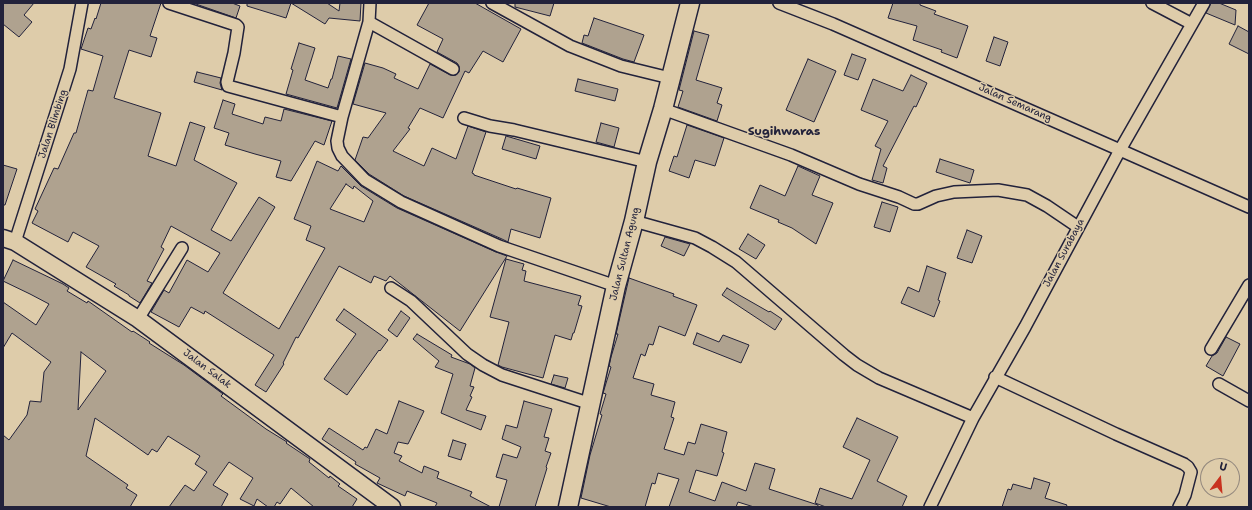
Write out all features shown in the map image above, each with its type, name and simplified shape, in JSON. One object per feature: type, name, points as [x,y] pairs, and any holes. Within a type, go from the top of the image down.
[{"type":"main road","name":"Jalan Sultan Agung","points":[[568,507],[616,286],[634,221],[647,162],[663,109],[690,3]]},
{"type":"main road","name":"Jalan Salak","points":[[9,240],[138,319],[392,507]]},
{"type":"street","name":"Jalan Blimbing","points":[[9,240],[70,69],[82,3]]},
{"type":"street","points":[[169,3],[236,25],[238,27],[227,82],[228,86],[342,117]]},
{"type":"street","points":[[370,3],[369,22],[342,117],[337,141],[338,148],[342,156],[366,180],[401,202],[499,246],[616,286]]},
{"type":"street","points":[[492,3],[570,46],[621,66],[670,78]]},
{"type":"street","name":"Jalan Semarang","points":[[779,3],[833,24],[1249,207]]},
{"type":"street","points":[[1152,3],[1192,24]]},
{"type":"street","name":"Jalan Surabaya","points":[[930,507],[972,418],[1025,326],[1120,150],[1204,3]]},
{"type":"street","points":[[369,22],[453,69]]},
{"type":"street","points":[[663,109],[791,155],[859,184],[899,197],[914,204],[918,204],[936,196],[954,192],[998,190],[1027,195],[1047,206],[1078,227]]},
{"type":"street","points":[[464,118],[490,126],[514,130],[647,162]]},
{"type":"street","points":[[634,221],[695,238],[712,247],[736,262],[857,365],[879,378],[972,418]]},
{"type":"street","points":[[138,319],[182,248]]},
{"type":"street","points":[[1211,349],[1249,285]]},
{"type":"street","points":[[391,288],[410,301],[467,354],[483,365],[502,375],[591,404]]},
{"type":"street","points":[[995,377],[1184,464],[1191,472],[1185,495],[1179,507]]},
{"type":"street","points":[[1219,384],[1249,401]]},
{"type":"building","points":[[3,3],[34,3],[24,15],[32,22],[19,37],[3,24]]},
{"type":"building","points":[[101,3],[161,3],[150,36],[157,38],[151,57],[129,50],[114,98],[161,113],[148,156],[176,166],[190,122],[205,127],[194,160],[237,183],[211,230],[231,241],[259,197],[275,207],[223,293],[279,329],[325,248],[306,240],[311,226],[294,219],[317,161],[338,171],[341,166],[361,186],[397,208],[507,256],[460,331],[390,276],[386,281],[374,276],[371,283],[339,266],[298,338],[296,337],[283,363],[284,364],[266,392],[255,385],[274,355],[205,311],[204,314],[191,307],[179,327],[151,312],[164,290],[169,293],[187,260],[208,272],[220,253],[171,226],[161,247],[164,249],[147,281],[152,283],[140,303],[114,286],[116,284],[86,267],[99,246],[73,232],[68,242],[32,223],[38,211],[35,209],[54,168],[58,169],[74,133],[76,133],[88,90],[93,91],[103,56],[81,49],[88,28],[91,29],[95,18],[96,19]],"holes":[[[346,184],[353,189],[354,186],[373,201],[364,222],[330,209]]]},
{"type":"building","points":[[193,3],[232,3],[240,6],[236,18]]},
{"type":"building","points":[[247,3],[291,3],[286,18],[247,6]]},
{"type":"building","points":[[291,3],[327,3],[339,11],[340,3],[361,3],[360,21],[329,18],[325,24]]},
{"type":"building","points":[[429,3],[475,3],[521,29],[503,62],[483,51],[469,73],[465,71],[443,118],[420,108],[408,128],[410,129],[393,151],[424,166],[432,148],[456,159],[468,126],[486,132],[472,173],[516,189],[517,188],[551,198],[540,238],[511,229],[508,242],[404,196],[369,174],[355,160],[363,137],[368,138],[386,113],[353,104],[365,63],[383,68],[396,74],[394,78],[418,89],[430,64],[450,75],[456,75],[459,72],[459,66],[457,63],[437,52],[443,39],[417,25]]},
{"type":"building","points":[[515,3],[554,3],[550,16],[515,7]]},
{"type":"building","points":[[893,3],[920,3],[920,5],[936,11],[934,14],[968,26],[957,58],[941,52],[942,50],[913,40],[917,26],[888,18]]},
{"type":"building","points":[[1211,3],[1219,3],[1236,10],[1235,25],[1206,13]]},
{"type":"building","points":[[594,18],[644,35],[634,62],[582,43],[584,35],[588,36]]},
{"type":"building","points":[[1238,26],[1249,32],[1249,54],[1229,44]]},
{"type":"building","points":[[694,31],[709,35],[696,80],[722,88],[717,103],[722,105],[717,121],[678,107],[683,91],[679,90]]},
{"type":"building","points":[[994,37],[1008,42],[1000,66],[986,61]]},
{"type":"building","points":[[299,43],[315,48],[305,80],[328,88],[338,56],[351,59],[337,108],[286,94],[293,70],[291,69]]},
{"type":"building","points":[[852,54],[866,59],[858,80],[844,75]]},
{"type":"building","points":[[808,59],[836,71],[814,122],[786,110]]},
{"type":"building","points":[[197,72],[221,78],[220,83],[222,90],[194,82]]},
{"type":"building","points":[[911,75],[927,83],[916,107],[914,106],[883,166],[887,168],[883,183],[872,180],[881,149],[875,146],[888,121],[861,110],[873,79],[903,91]]},
{"type":"building","points":[[578,79],[618,89],[615,101],[575,91]]},
{"type":"building","points":[[223,100],[235,104],[232,114],[263,124],[265,117],[281,121],[284,109],[332,121],[324,145],[315,141],[291,181],[276,177],[281,161],[225,145],[229,133],[214,128]]},
{"type":"building","points":[[601,123],[619,128],[614,147],[596,142]]},
{"type":"building","points":[[687,125],[724,138],[715,166],[695,160],[689,178],[669,171],[674,156],[677,157]]},
{"type":"building","points":[[506,136],[540,146],[536,159],[502,149]]},
{"type":"building","points":[[940,159],[974,170],[970,183],[936,172]]},
{"type":"building","points":[[3,165],[17,169],[5,205],[3,205]]},
{"type":"building","points":[[798,166],[820,176],[812,195],[833,203],[816,244],[792,228],[778,222],[779,220],[750,208],[760,185],[785,196]]},
{"type":"building","points":[[882,202],[898,207],[890,232],[874,227]]},
{"type":"building","points":[[967,230],[982,236],[972,263],[957,258]]},
{"type":"building","points":[[748,234],[765,245],[756,259],[739,249]]},
{"type":"building","points":[[665,237],[690,244],[684,256],[661,246]]},
{"type":"building","points":[[506,259],[524,264],[522,270],[526,271],[524,281],[581,296],[578,305],[582,306],[571,340],[555,335],[543,378],[498,365],[509,322],[490,317]]},
{"type":"building","points":[[13,260],[63,284],[69,288],[67,291],[87,303],[88,301],[132,332],[133,331],[184,365],[223,394],[221,396],[310,459],[309,462],[329,478],[330,476],[340,484],[338,486],[357,499],[352,507],[314,507],[291,488],[280,504],[277,502],[274,507],[268,507],[257,499],[254,506],[240,499],[253,478],[229,462],[213,485],[228,494],[221,507],[169,507],[185,485],[194,491],[207,472],[195,464],[200,456],[168,436],[157,452],[152,449],[148,455],[95,418],[86,456],[128,485],[126,488],[137,495],[130,507],[3,507],[3,435],[9,440],[27,415],[30,401],[41,402],[44,372],[51,362],[12,333],[3,348],[3,302],[36,325],[49,304],[3,281]],"holes":[[[81,352],[106,371],[78,410]]]},
{"type":"building","points":[[927,266],[946,273],[938,300],[940,301],[934,317],[901,303],[908,287],[919,292]]},
{"type":"building","points":[[629,278],[674,294],[673,296],[697,305],[685,336],[659,326],[653,345],[649,344],[645,356],[641,354],[633,378],[654,384],[651,395],[675,402],[671,417],[674,418],[664,449],[684,455],[688,442],[695,444],[701,424],[727,432],[722,452],[724,453],[717,476],[696,470],[689,492],[715,501],[722,482],[746,491],[755,463],[775,469],[769,489],[818,505],[818,507],[754,507],[738,502],[736,507],[669,507],[679,479],[658,473],[655,484],[652,483],[645,507],[611,507],[581,498],[590,455],[602,415],[600,414],[606,394],[603,393],[611,367],[609,366],[618,334],[616,334]]},
{"type":"building","points":[[727,288],[782,319],[775,330],[722,295]]},
{"type":"building","points":[[344,309],[388,340],[380,351],[379,350],[347,395],[324,379],[356,334],[336,320]]},
{"type":"building","points":[[401,311],[410,318],[397,337],[388,330]]},
{"type":"building","points":[[697,333],[719,342],[723,335],[749,345],[741,363],[693,344]]},
{"type":"building","points":[[417,334],[452,355],[451,357],[470,364],[475,368],[470,386],[474,387],[470,396],[472,397],[466,410],[486,416],[481,430],[441,413],[453,374],[435,367],[439,361],[413,339]]},
{"type":"building","points":[[1226,337],[1240,344],[1223,376],[1206,366],[1212,356],[1217,353]]},
{"type":"building","points":[[554,375],[568,378],[565,388],[551,384]]},
{"type":"building","points":[[399,401],[424,411],[408,444],[398,442],[394,453],[402,456],[399,461],[422,473],[424,466],[439,472],[437,478],[472,492],[470,496],[491,507],[435,507],[437,503],[407,491],[405,496],[377,483],[380,478],[355,464],[356,462],[322,439],[329,428],[363,450],[365,447],[367,448],[376,429],[387,434]]},
{"type":"building","points":[[524,401],[552,409],[544,437],[549,438],[545,451],[551,453],[535,507],[499,507],[507,480],[496,477],[503,454],[517,458],[521,447],[502,439],[506,425],[517,428]]},
{"type":"building","points":[[857,418],[898,437],[877,481],[907,496],[902,507],[826,507],[815,503],[820,488],[852,499],[870,460],[843,447]]},
{"type":"building","points":[[453,440],[466,444],[461,460],[448,456]]},
{"type":"building","points":[[1034,478],[1050,483],[1045,498],[1067,505],[1066,507],[1002,507],[1008,489],[1011,490],[1013,484],[1031,489]]},
{"type":"district","name":"Sugihwaras","points":[[784,132]]}]
